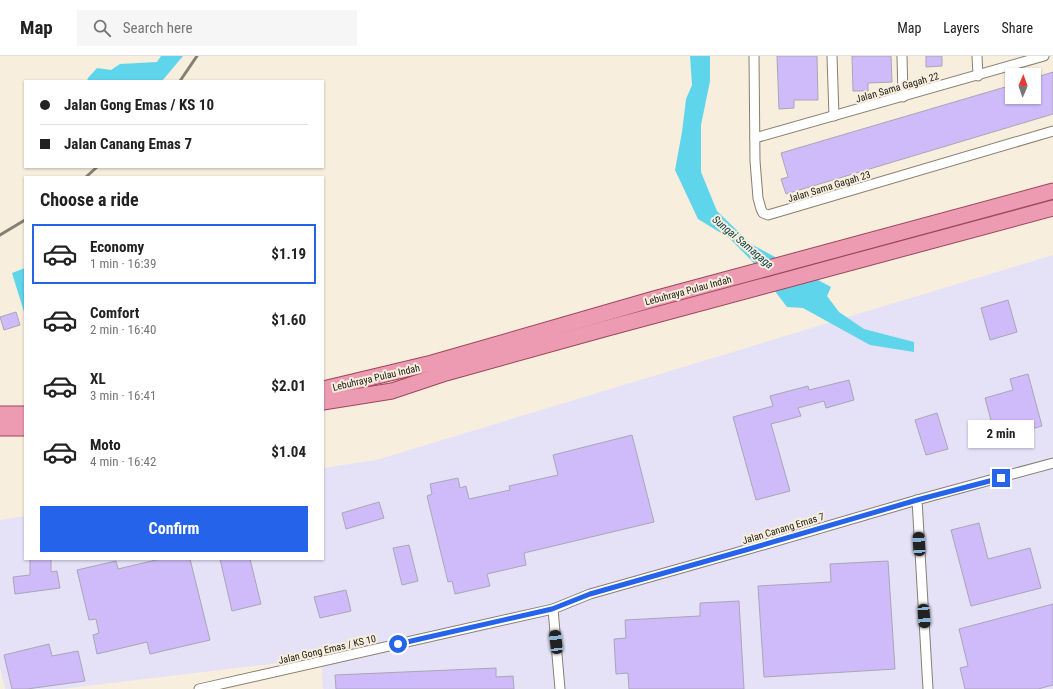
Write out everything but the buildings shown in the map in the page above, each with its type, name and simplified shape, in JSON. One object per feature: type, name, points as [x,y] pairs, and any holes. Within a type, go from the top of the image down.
[{"type":"main road","name":"Lebuhraya Pulau Indah","points":[[324,389],[432,363],[603,313],[1053,191]]},
{"type":"main road","name":"Lebuhraya Pulau Indah","points":[[324,402],[392,391],[446,373],[604,329],[1053,208]]},
{"type":"main road","points":[[0,414],[24,414]]},
{"type":"main road","points":[[0,428],[24,428]]},
{"type":"street","name":"Jalan Sama Gagah 23","points":[[754,56],[755,161],[758,198],[763,213],[768,215],[1053,131]]},
{"type":"street","points":[[832,56],[834,116]]},
{"type":"street","points":[[902,56],[903,97]]},
{"type":"street","points":[[977,56],[978,76]]},
{"type":"street","name":"Jalan Sama Gagah 22","points":[[755,138],[978,76],[1044,56]]},
{"type":"street","name":"Jalan Canang Emas 7","points":[[552,609],[590,594],[917,500],[1053,463]]},
{"type":"street","points":[[917,500],[928,689]]},
{"type":"street","points":[[552,609],[560,689]]},
{"type":"street","name":"Jalan Gong Emas / KS 10","points":[[199,689],[552,609]]},
{"type":"shaded area","points":[[1053,255],[1053,689],[323,689],[321,658],[61,689],[5,689],[0,667],[0,520],[24,516],[24,560],[324,560],[324,468],[376,460]]},
{"type":"water","points":[[161,56],[183,56],[163,80],[87,80],[97,68],[111,70],[120,64],[157,62]]},
{"type":"water","name":"Sungai Samagaga","points":[[690,56],[710,56],[710,81],[701,125],[701,172],[717,211],[751,244],[831,287],[827,296],[839,312],[864,329],[914,342],[914,352],[870,345],[803,308],[787,307],[752,261],[729,238],[698,219],[675,170],[686,99],[692,85]]},
{"type":"water","points":[[24,268],[24,312],[12,273]]},
{"type":"railway","points":[[181,80],[197,56]]},
{"type":"railway","points":[[87,176],[96,168]]},
{"type":"railway","points":[[0,235],[24,221]]},
{"type":"route","points":[[398,644],[552,609],[590,594],[917,500],[1001,478]]}]
